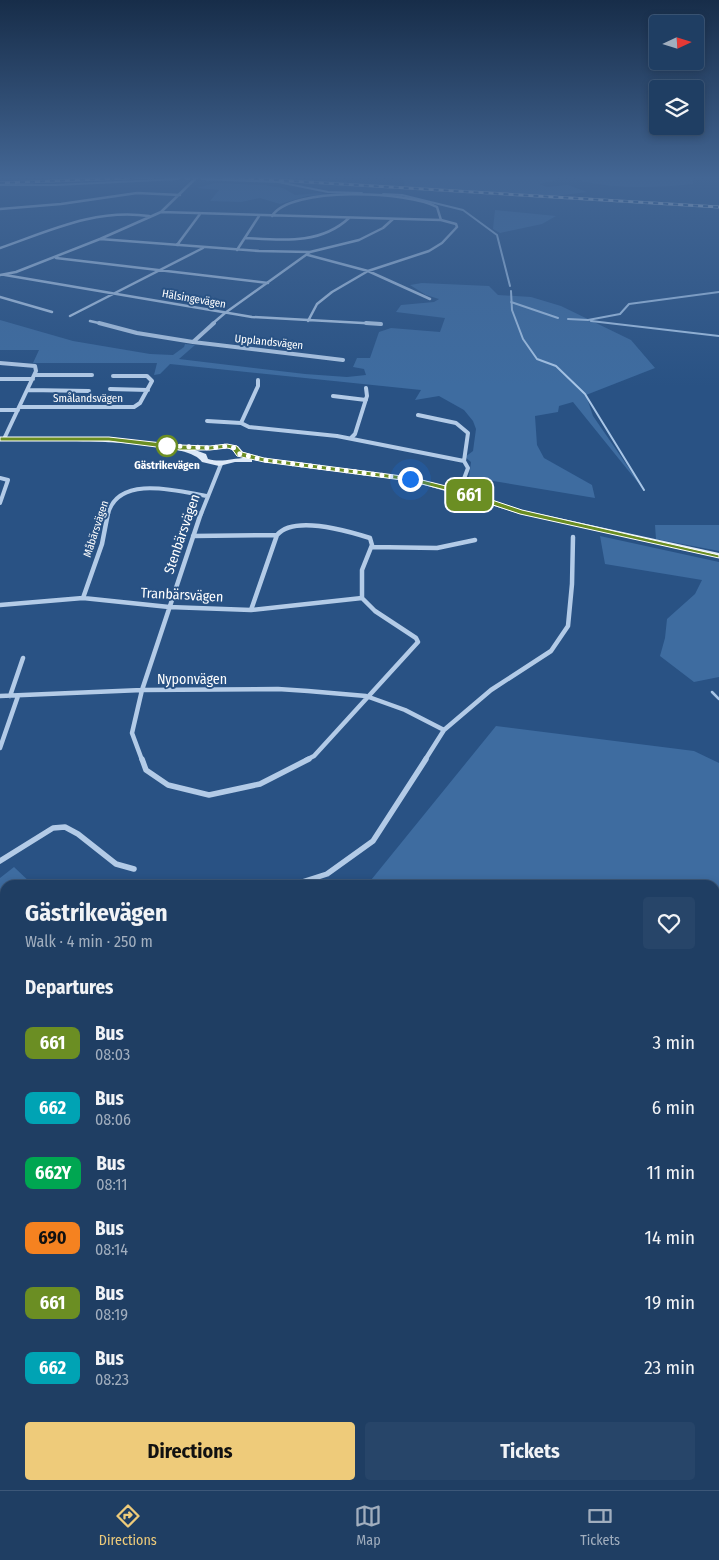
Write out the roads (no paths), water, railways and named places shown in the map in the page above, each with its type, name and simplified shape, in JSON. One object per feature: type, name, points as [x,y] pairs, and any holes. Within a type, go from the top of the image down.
[{"type":"main road","points":[[2,439],[109,439],[180,448],[231,446],[238,450],[237,457]]},
{"type":"main road","points":[[180,448],[203,456],[205,460],[218,466],[237,457],[410,479],[459,492],[520,512],[719,556]]},
{"type":"main road","points":[[203,456],[210,448]]},
{"type":"street","points":[[0,275],[5,275],[80,247]]},
{"type":"street","points":[[191,247],[309,254],[368,271],[430,298]]},
{"type":"street","points":[[237,250],[239,247]]},
{"type":"street","points":[[193,342],[225,313],[309,254],[336,247]]},
{"type":"street","points":[[308,321],[319,301],[368,271],[418,256],[438,247]]},
{"type":"street","points":[[70,316],[205,248]]},
{"type":"street","points":[[53,257],[268,283]]},
{"type":"street","name":"Hälsingevägen","points":[[5,275],[252,318],[381,324]]},
{"type":"street","points":[[0,297],[52,312]]},
{"type":"street","name":"Upplandsvägen","points":[[90,321],[136,333],[193,342],[343,360]]},
{"type":"street","points":[[0,364],[34,366],[35,375],[2,439]]},
{"type":"street","name":"Smålandsvägen","points":[[35,375],[92,376]]},
{"type":"street","name":"Smålandsvägen","points":[[18,409],[134,407],[140,403],[152,381],[147,376],[113,376]]},
{"type":"street","points":[[0,379],[32,380]]},
{"type":"street","points":[[241,424],[258,386],[258,380]]},
{"type":"street","points":[[351,438],[355,434],[366,400],[366,388]]},
{"type":"street","name":"Smålandsvägen","points":[[110,389],[148,390]]},
{"type":"street","name":"Smålandsvägen","points":[[28,390],[89,391]]},
{"type":"street","points":[[333,396],[366,400]]},
{"type":"street","points":[[0,410],[18,409]]},
{"type":"street","points":[[418,415],[456,423],[467,431],[469,438],[464,461],[468,468],[459,492]]},
{"type":"street","points":[[207,421],[351,438],[464,461]]},
{"type":"street","name":"Stenbärsvägen","points":[[218,466],[142,690],[132,733],[146,770],[168,786],[209,795],[260,784],[314,756],[366,696],[418,642],[416,638],[375,611],[362,598]]},
{"type":"street","points":[[0,478],[6,479],[8,483],[0,503]]},
{"type":"street","name":"Måbärsvägen","points":[[83,598],[105,535],[109,508],[115,499],[130,491],[150,489],[163,489],[207,496]]},
{"type":"street","points":[[251,610],[277,534],[288,526],[305,526],[370,538],[372,547],[362,570],[362,598]]},
{"type":"street","points":[[193,536],[277,534]]},
{"type":"street","points":[[308,880],[327,874],[373,840],[444,730],[491,690],[552,651],[568,626],[572,584],[572,537]]},
{"type":"street","points":[[372,547],[412,548],[462,545],[476,540]]},
{"type":"street","name":"Tranbärsvägen","points":[[0,605],[83,598],[169,607],[251,610],[362,598]]},
{"type":"street","points":[[10,696],[23,658]]},
{"type":"street","name":"Nyponvägen","points":[[0,696],[142,690],[278,689],[366,696],[405,710],[444,730]]},
{"type":"street","points":[[0,748],[18,696]]},
{"type":"street","points":[[0,861],[53,828],[65,827],[78,834],[116,864],[134,869]]},
{"type":"waterway","points":[[500,247],[510,286]]},
{"type":"waterway","points":[[511,291],[512,302]]},
{"type":"waterway","points":[[568,319],[588,320],[620,314],[629,304],[719,292]]},
{"type":"waterway","points":[[512,302],[558,318]]},
{"type":"waterway","points":[[512,302],[512,310],[523,339],[537,359],[556,366],[585,394],[644,490]]},
{"type":"waterway","points":[[591,321],[719,336]]},
{"type":"waterway","points":[[712,692],[719,699]]},
{"type":"place","name":"Gästrikevägen","points":[[167,446]]}]
